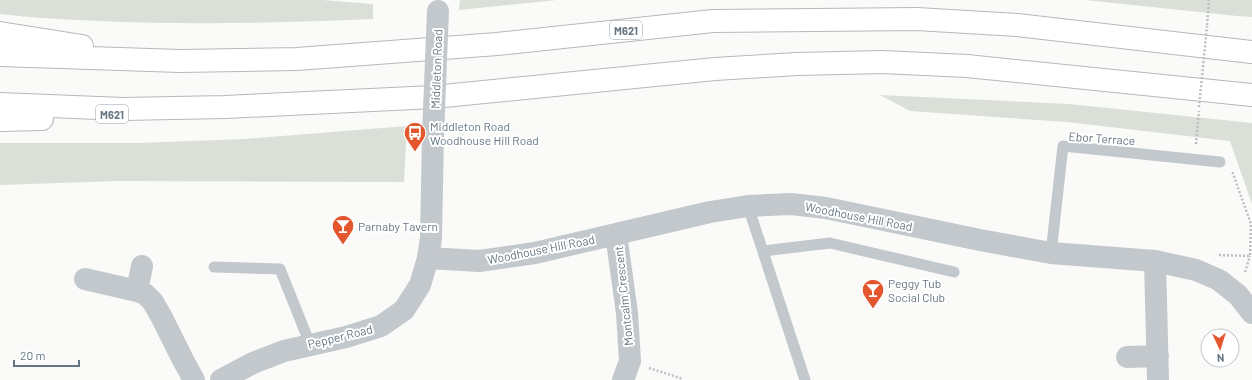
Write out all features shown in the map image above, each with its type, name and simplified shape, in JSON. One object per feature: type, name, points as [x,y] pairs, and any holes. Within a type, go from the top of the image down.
[{"type":"highway","name":"M621","points":[[0,55],[187,61],[296,59],[497,44],[713,21],[917,18],[1017,25],[1252,52]]},
{"type":"highway","name":"M621","points":[[0,33],[160,60]]},
{"type":"highway","name":"M621","points":[[0,120],[434,97],[715,68],[882,62],[967,66],[1252,95]]},
{"type":"highway","name":"M621","points":[[0,104],[123,109],[225,107]]},
{"type":"street","name":"Middleton Road","points":[[428,258],[431,238],[438,5]]},
{"type":"street","name":"Woodhouse Hill Road","points":[[428,258],[479,261],[534,252],[710,212],[748,206],[791,204],[826,208],[1051,253],[1155,261],[1196,270],[1219,280],[1238,295],[1252,313]]},
{"type":"street","name":"Montcalm Crescent","points":[[616,234],[627,313],[626,370]]},
{"type":"street","name":"Pepper Road","points":[[221,380],[253,363],[284,351],[346,337],[381,326],[404,310],[420,285],[428,258]]},
{"type":"street","points":[[1155,261],[1158,380]]},
{"type":"street","points":[[137,290],[142,266]]},
{"type":"street","points":[[85,278],[137,290],[146,294],[153,302],[194,380]]},
{"type":"street","points":[[1127,357],[1158,356]]},
{"type":"lane","name":"Ebor Terrace","points":[[1051,253],[1063,146],[1220,162]]},
{"type":"lane","points":[[748,206],[805,380]]},
{"type":"lane","points":[[763,251],[830,243],[954,272]]},
{"type":"lane","points":[[214,267],[280,269],[310,344]]},
{"type":"path","points":[[1196,137],[1209,0]]},
{"type":"path","points":[[1196,270],[1199,254],[1250,256],[1251,224],[1233,172]]},
{"type":"path","points":[[626,370],[683,379]]},
{"type":"shaded area","points":[[0,0],[322,0],[373,4],[373,19],[235,23],[97,21],[0,14]]},
{"type":"shaded area","points":[[460,0],[557,0],[459,10]]},
{"type":"shaded area","points":[[1085,0],[1252,0],[1252,17],[1237,16]]},
{"type":"shaded area","points":[[880,95],[1069,104],[1252,123],[1252,204],[1230,141],[1067,122],[910,111]]},
{"type":"shaded area","points":[[407,126],[404,182],[118,181],[0,185],[0,143],[140,143],[244,139]]},
{"type":"place","name":"Middleton Road Woodhouse Hill Road","points":[[415,152]]},
{"type":"place","name":"Parnaby Tavern","points":[[343,246]]},
{"type":"place","name":"Peggy Tub Social Club","points":[[873,310]]}]
